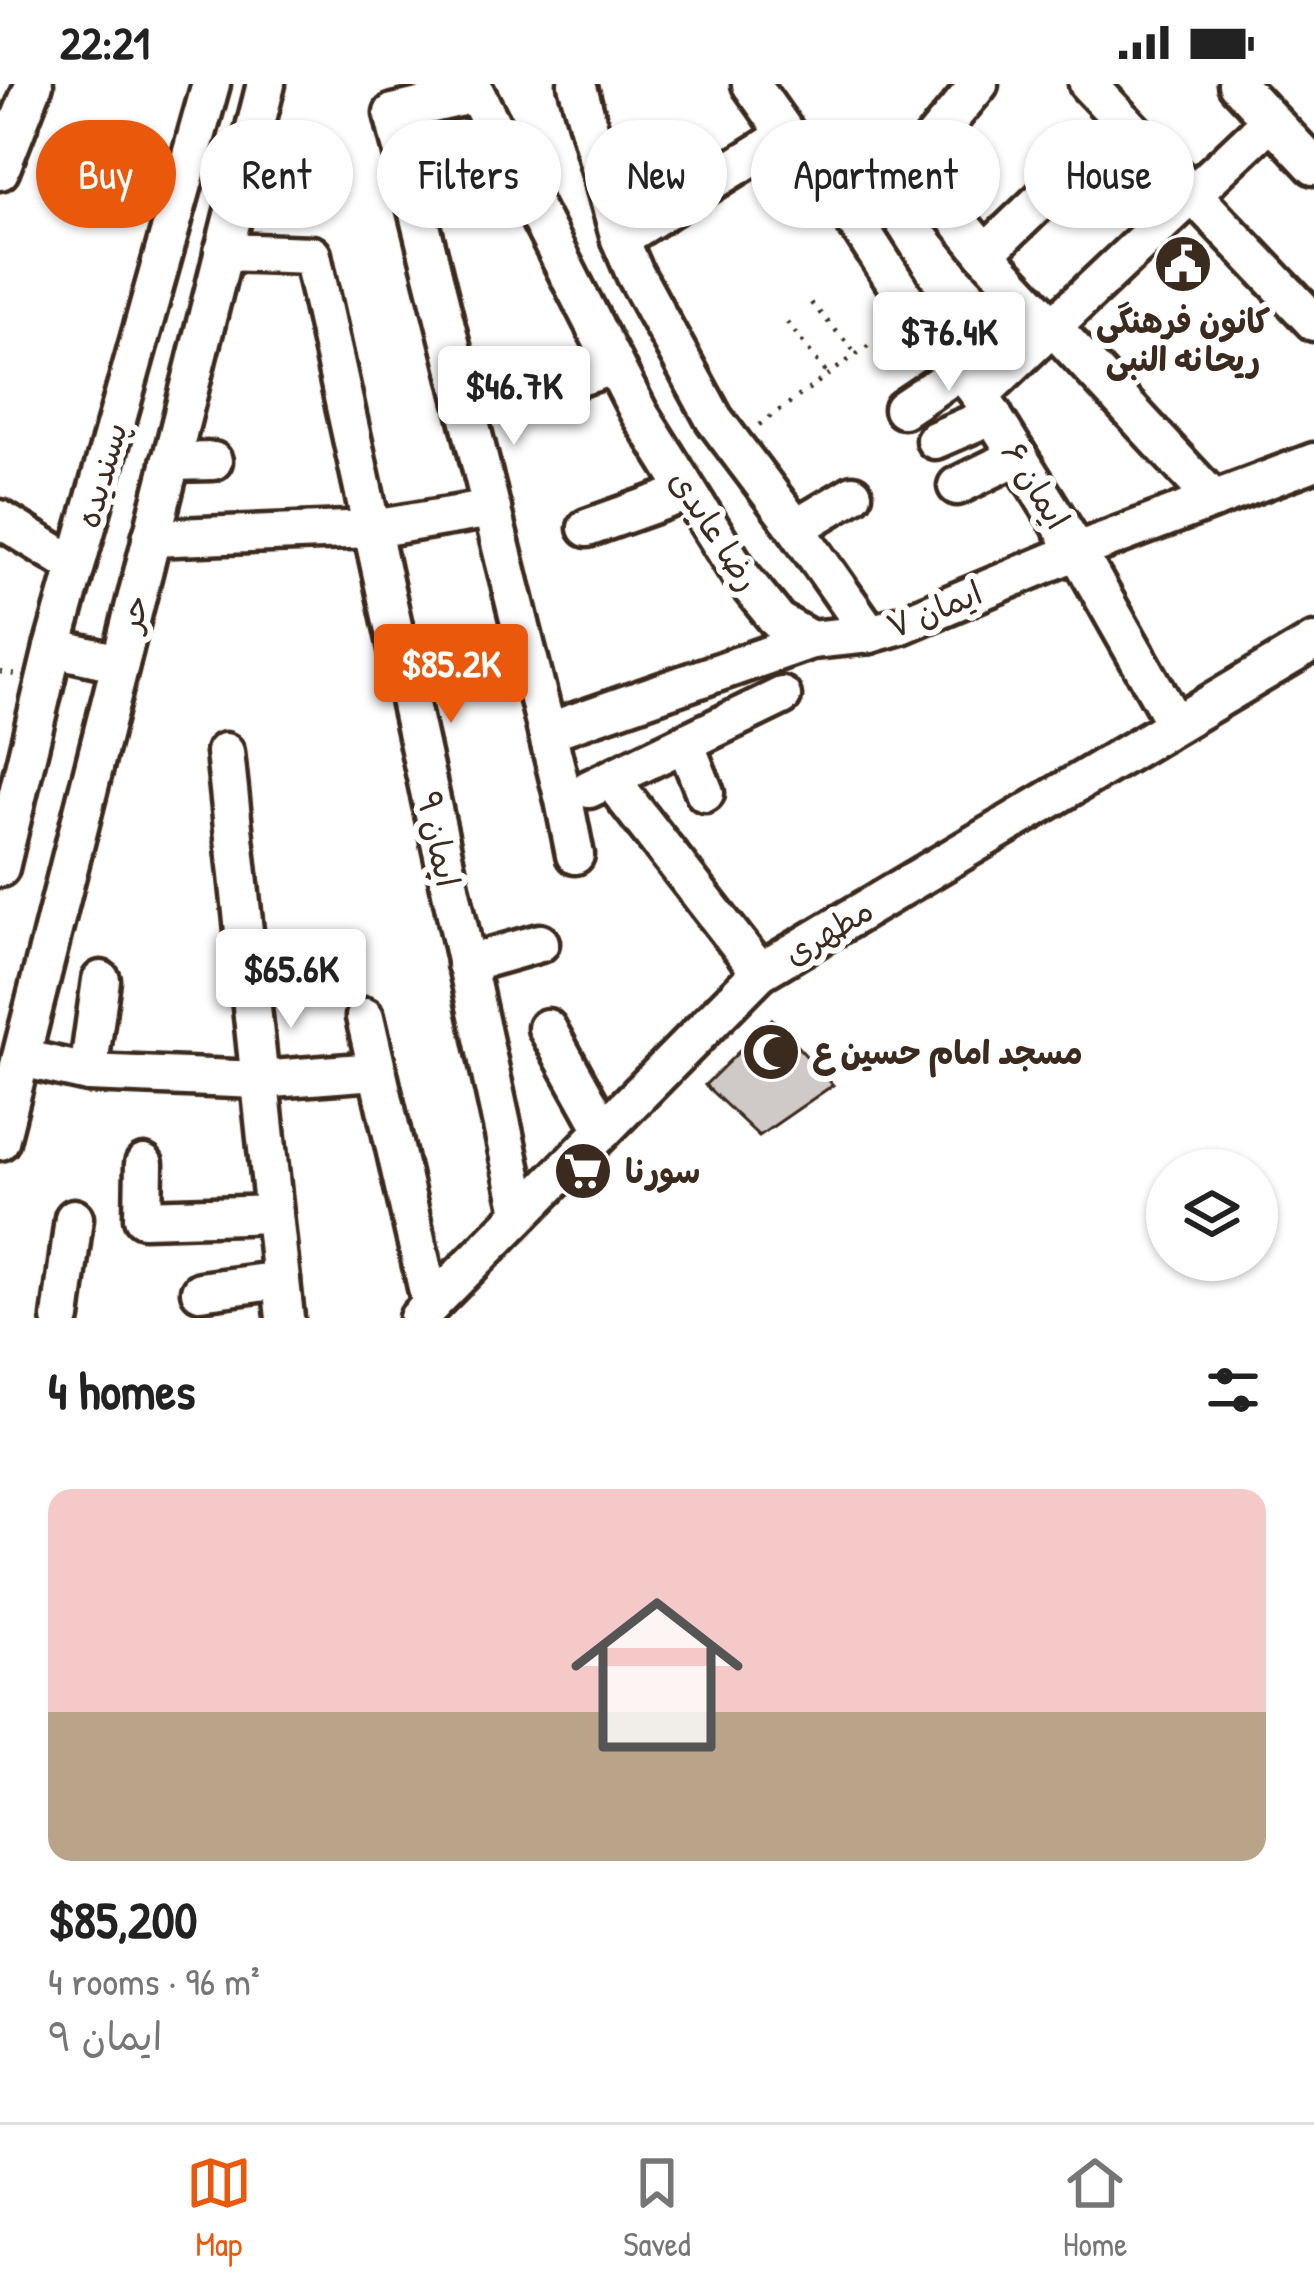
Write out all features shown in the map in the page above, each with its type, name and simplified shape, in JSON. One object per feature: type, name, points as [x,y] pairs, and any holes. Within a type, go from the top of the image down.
[{"type":"street","points":[[4,145],[34,84]]},
{"type":"street","name":"پسندیده","points":[[2,862],[53,648],[211,84]]},
{"type":"street","name":"حر","points":[[0,1141],[266,84]]},
{"type":"street","name":"ایمان ۶","points":[[751,84],[777,120]]},
{"type":"street","points":[[979,84],[912,165],[985,254],[1214,500]]},
{"type":"street","points":[[1088,84],[1122,120]]},
{"type":"street","points":[[1237,84],[1314,166]]},
{"type":"street","points":[[583,86],[591,120]]},
{"type":"street","points":[[473,89],[393,113],[575,856]]},
{"type":"street","name":"رضا عابدی","points":[[473,89],[639,413],[739,573],[778,621],[811,640]]},
{"type":"street","points":[[1194,192],[1270,121]]},
{"type":"street","points":[[620,239],[751,157]]},
{"type":"street","points":[[1194,198],[1314,322]]},
{"type":"street","points":[[985,254],[1024,216]]},
{"type":"street","points":[[617,228],[635,274],[702,398],[870,634]]},
{"type":"street","name":"ایمان ۶","points":[[860,228],[914,312],[978,393],[1077,551],[1175,724]]},
{"type":"street","points":[[935,440],[978,393],[1156,228]]},
{"type":"street","name":"ایمان ۹","points":[[223,252],[312,255],[520,1212]]},
{"type":"street","points":[[557,384],[614,365]]},
{"type":"street","points":[[903,409],[978,393]]},
{"type":"street","points":[[957,486],[1018,456]]},
{"type":"street","points":[[170,462],[213,461]]},
{"type":"street","name":"ایمان ۷","points":[[547,732],[811,640],[870,634],[901,625],[1077,551],[1314,462]]},
{"type":"street","points":[[587,528],[688,491]]},
{"type":"street","points":[[796,528],[853,494]]},
{"type":"street","points":[[151,538],[372,530],[492,509]]},
{"type":"street","points":[[0,519],[76,566]]},
{"type":"street","name":"مطهری","points":[[425,1312],[760,972],[1314,642]]},
{"type":"street","points":[[53,648],[120,663]]},
{"type":"street","points":[[564,800],[782,696]]},
{"type":"street","points":[[685,743],[705,793]]},
{"type":"street","points":[[225,752],[285,1318]]},
{"type":"street","points":[[611,780],[760,972]]},
{"type":"street","points":[[2,862],[70,863]]},
{"type":"street","points":[[466,964],[540,943]]},
{"type":"street","points":[[88,1073],[101,980]]},
{"type":"street","points":[[365,1017],[425,1312]]},
{"type":"street","points":[[547,1028],[603,1130]]},
{"type":"street","points":[[21,1058],[88,1073],[260,1081],[375,1071]]},
{"type":"street","points":[[144,1164],[143,1218],[274,1214]]},
{"type":"street","points":[[71,1313],[74,1218]]},
{"type":"street","points":[[200,1291],[281,1280]]},
{"type":"path","points":[[811,303],[857,354]]},
{"type":"path","points":[[733,444],[914,312]]},
{"type":"path","points":[[787,322],[828,374]]},
{"type":"building","name":"مسجد امام حسین ع","points":[[772,1019],[833,1085],[759,1136],[705,1085]]},
{"type":"place","name":"کانون فرهنگی ریحانه النبی","points":[[1183,264]]},
{"type":"place","name":"مسجد امام حسین ع","points":[[771,1052]]},
{"type":"place","name":"سورنا","points":[[583,1171]]}]
